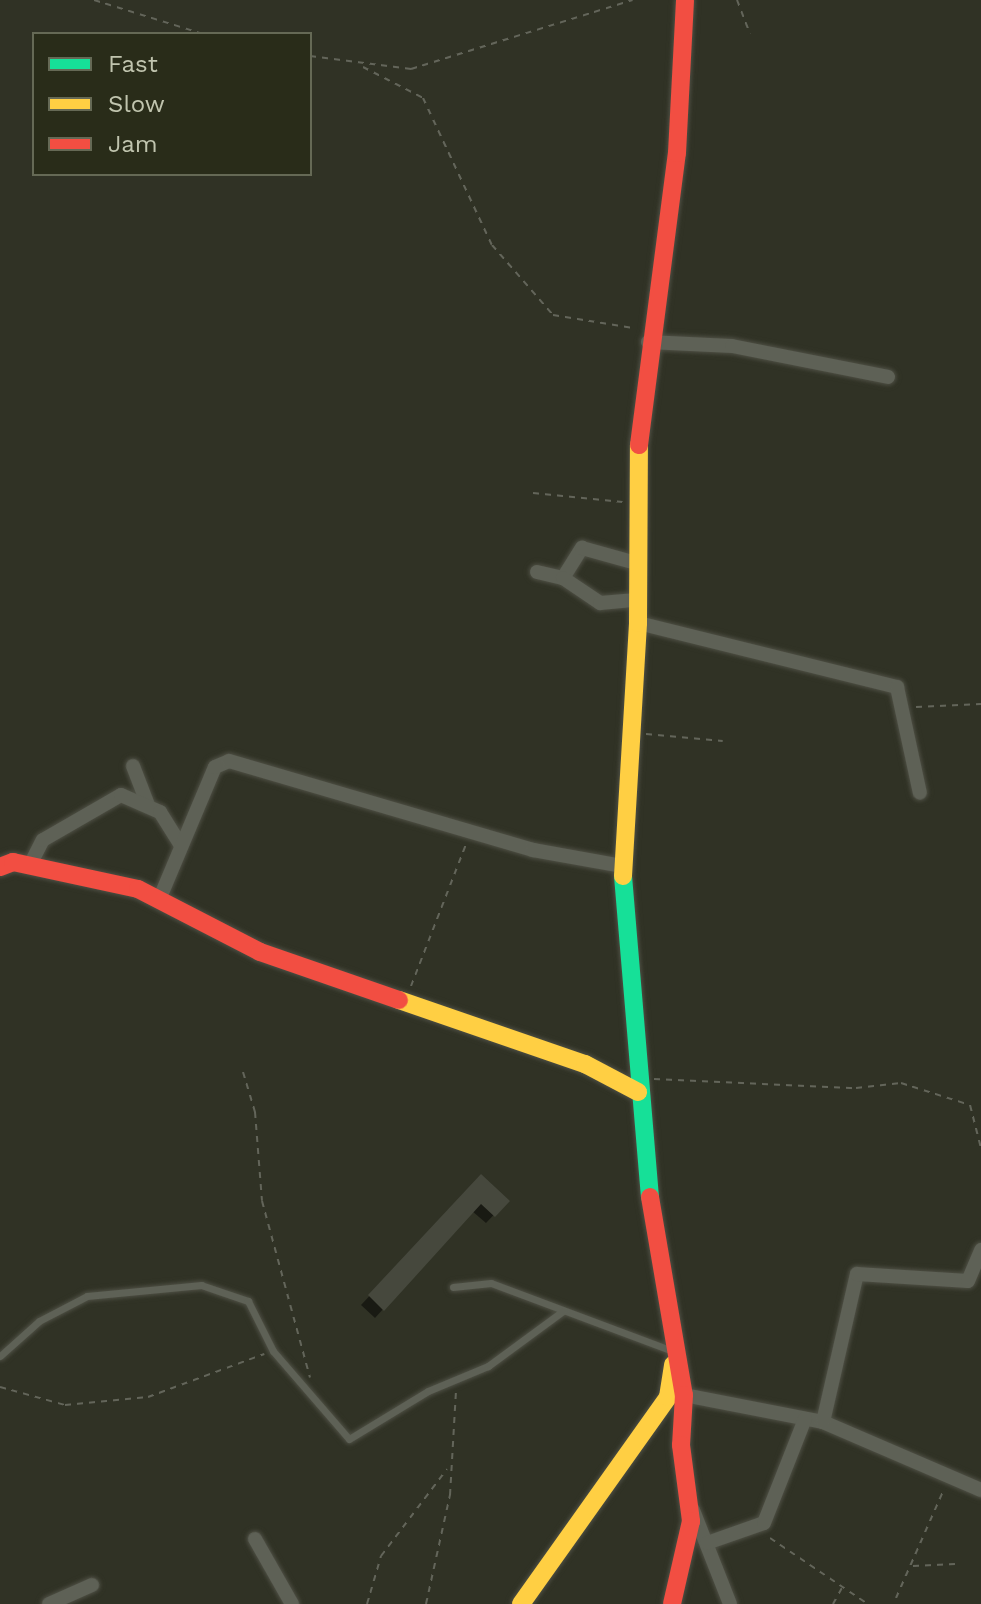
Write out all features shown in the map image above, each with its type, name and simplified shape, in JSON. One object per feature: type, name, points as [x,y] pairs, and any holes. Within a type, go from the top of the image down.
[{"type":"street","points":[[685,0],[677,153],[649,336],[637,503],[638,623],[633,732],[622,866],[637,1086],[675,1352],[684,1395],[681,1445],[691,1502],[730,1604]]},
{"type":"street","points":[[649,336],[732,346],[888,377]]},
{"type":"street","points":[[563,578],[582,548],[636,563]]},
{"type":"street","points":[[537,572],[563,578],[600,603],[636,600]]},
{"type":"street","points":[[638,623],[897,687],[907,708],[920,793]]},
{"type":"street","points":[[159,900],[215,767],[229,761],[471,830],[622,866]]},
{"type":"street","points":[[133,766],[147,803],[181,845]]},
{"type":"street","points":[[30,865],[43,840],[91,807],[121,795],[147,803]]},
{"type":"street","points":[[0,867],[30,865],[124,884],[260,952],[611,1074],[637,1086]]},
{"type":"street","points":[[823,1422],[857,1274],[968,1281],[981,1250]]},
{"type":"street","points":[[521,1604],[668,1397],[675,1352]]},
{"type":"street","points":[[684,1395],[823,1422],[947,1480],[981,1490]]},
{"type":"street","points":[[707,1543],[755,1529],[764,1523],[805,1419]]},
{"type":"street","points":[[672,1604],[691,1502]]},
{"type":"street","points":[[255,1539],[292,1604]]},
{"type":"street","points":[[49,1604],[92,1585]]},
{"type":"lane","points":[[453,1287],[491,1283],[675,1352]]},
{"type":"lane","points":[[0,1356],[39,1321],[87,1296],[201,1285],[248,1301],[273,1351],[349,1439],[457,1381],[563,1311]]},
{"type":"path","points":[[94,0],[197,32]]},
{"type":"path","points":[[312,56],[363,67],[428,66],[633,0]]},
{"type":"path","points":[[737,0],[750,34]]},
{"type":"path","points":[[363,67],[423,98],[492,245],[553,315],[649,336]]},
{"type":"path","points":[[533,493],[637,503]]},
{"type":"path","points":[[907,708],[981,704]]},
{"type":"path","points":[[633,732],[723,741]]},
{"type":"path","points":[[402,1001],[471,830]]},
{"type":"path","points":[[243,1072],[255,1112],[262,1201],[315,1398]]},
{"type":"path","points":[[637,1086],[856,1088],[901,1083],[970,1105],[981,1148]]},
{"type":"path","points":[[0,1387],[65,1405],[148,1397],[273,1351]]},
{"type":"path","points":[[426,1604],[450,1495],[448,1468],[457,1381]]},
{"type":"path","points":[[367,1604],[381,1556],[448,1468]]},
{"type":"path","points":[[896,1598],[947,1480]]},
{"type":"path","points":[[755,1529],[868,1604]]},
{"type":"path","points":[[912,1565],[955,1564]]},
{"type":"path","points":[[833,1604],[842,1588]]},
{"type":"building","points":[[481,1174],[510,1201],[495,1217],[481,1204],[384,1311],[368,1295]]},
{"type":"traffic: fast","points":[[623,876],[650,1197]]},
{"type":"traffic: slow","points":[[623,876],[638,623],[639,445]]},
{"type":"traffic: slow","points":[[399,1000],[585,1064],[638,1092]]},
{"type":"traffic: slow","points":[[521,1604],[668,1397],[673,1364]]},
{"type":"traffic: jam","points":[[639,445],[677,153],[685,0]]},
{"type":"traffic: jam","points":[[0,867],[13,862],[138,889],[260,952],[399,1000]]},
{"type":"traffic: jam","points":[[650,1197],[684,1395],[681,1445],[691,1521],[672,1604]]}]
